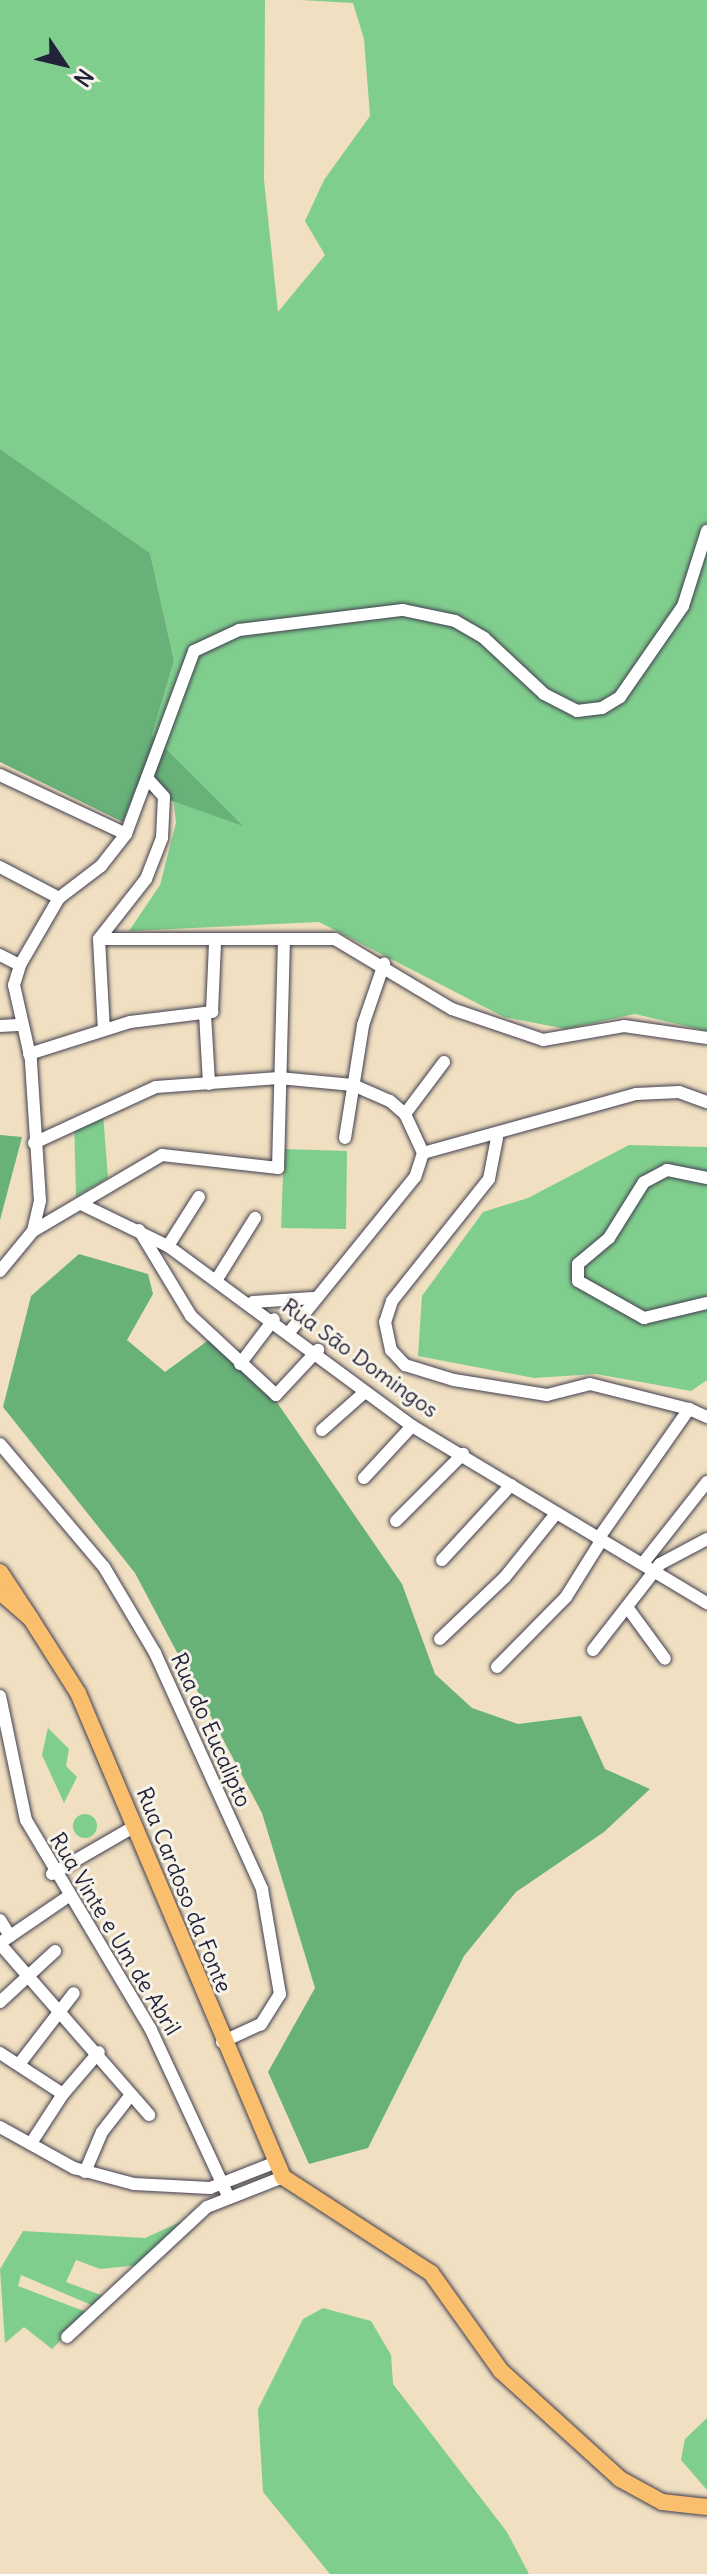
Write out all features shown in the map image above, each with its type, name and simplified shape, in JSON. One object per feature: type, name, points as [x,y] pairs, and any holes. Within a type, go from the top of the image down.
[{"type":"main road","name":"Rua Cardoso da Fonte","points":[[0,1572],[78,1693],[222,2042],[281,2174]]},
{"type":"main road","name":"Rua Cardoso da Fonte","points":[[0,1592],[31,1619]]},
{"type":"main road","points":[[281,2174],[431,2273],[501,2371],[620,2479],[662,2502],[707,2507]]},
{"type":"street","points":[[33,1231],[40,1201],[29,1054],[14,985],[20,965],[59,898],[101,866],[126,834],[194,651],[239,630],[403,610],[464,627],[544,694],[577,711],[602,708],[620,697],[683,606],[707,531]]},
{"type":"street","points":[[0,775],[126,834]]},
{"type":"street","points":[[104,1030],[99,939],[146,879],[162,838],[164,797],[147,778]]},
{"type":"street","points":[[0,867],[59,898]]},
{"type":"street","points":[[99,939],[215,944],[335,939],[384,964],[452,1009],[543,1040],[624,1026],[707,1038]]},
{"type":"street","points":[[0,1271],[33,1231],[162,1155],[278,1168],[284,940]]},
{"type":"street","points":[[29,1054],[104,1030],[212,1012],[215,944]]},
{"type":"street","points":[[0,955],[20,965]]},
{"type":"street","points":[[345,1138],[353,1085],[384,964]]},
{"type":"street","points":[[205,1014],[209,1084]]},
{"type":"street","points":[[0,1026],[22,1025]]},
{"type":"street","points":[[405,1114],[444,1062]]},
{"type":"street","points":[[34,1143],[156,1087],[279,1078],[353,1085],[405,1114],[423,1153],[415,1177],[313,1298],[291,1330]]},
{"type":"street","points":[[423,1153],[497,1138],[636,1094],[679,1092],[707,1102]]},
{"type":"street","points":[[497,1138],[489,1179],[392,1301],[385,1322],[391,1350],[405,1365],[454,1380],[547,1395],[590,1384],[689,1409],[707,1417]]},
{"type":"street","points":[[707,1178],[667,1170],[644,1182],[609,1238],[578,1264],[578,1281],[644,1318],[707,1303]]},
{"type":"street","points":[[168,1246],[199,1197]]},
{"type":"street","name":"Rua São Domingos","points":[[81,1204],[168,1246],[291,1330],[365,1392],[412,1426],[463,1454],[554,1516],[649,1565],[707,1603]]},
{"type":"street","points":[[217,1279],[255,1218]]},
{"type":"street","points":[[139,1230],[191,1316],[276,1395],[318,1350]]},
{"type":"street","points":[[250,1302],[313,1298]]},
{"type":"street","points":[[240,1364],[274,1319]]},
{"type":"street","points":[[322,1430],[365,1392]]},
{"type":"street","points":[[497,1667],[566,1597],[599,1540],[689,1409]]},
{"type":"street","points":[[364,1478],[412,1426]]},
{"type":"street","name":"Rua do Eucalipto","points":[[0,1444],[104,1567],[155,1653],[262,1889],[279,1957],[280,1994],[269,2018],[222,2042]]},
{"type":"street","points":[[396,1521],[463,1454]]},
{"type":"street","points":[[593,1650],[627,1607],[649,1565],[707,1482]]},
{"type":"street","points":[[442,1560],[511,1485]]},
{"type":"street","points":[[440,1639],[505,1577],[554,1516]]},
{"type":"street","points":[[649,1565],[707,1539]]},
{"type":"street","points":[[627,1607],[665,1659]]},
{"type":"street","name":"Rua Vinte e Um de Abril","points":[[0,1696],[26,1820],[66,1898],[151,2030],[229,2198]]},
{"type":"street","points":[[52,1874],[135,1826]]},
{"type":"street","points":[[3,1941],[66,1898]]},
{"type":"street","points":[[0,1920],[3,1941],[25,1975],[99,2052],[130,2096],[149,2115]]},
{"type":"street","points":[[0,2002],[25,1975],[55,1951]]},
{"type":"street","points":[[20,2063],[74,1993]]},
{"type":"street","points":[[31,2143],[63,2094],[99,2052]]},
{"type":"street","points":[[0,2053],[20,2063],[63,2094]]},
{"type":"street","points":[[85,2172],[102,2132],[130,2096]]},
{"type":"street","points":[[0,2127],[85,2172],[160,2187],[222,2183],[281,2174]]},
{"type":"street","points":[[67,2337],[207,2207],[281,2174]]},
{"type":"green space","points":[[0,0],[265,0],[264,180],[278,312],[325,255],[305,221],[324,180],[370,116],[364,39],[353,3],[301,0],[707,0],[707,1031],[635,1014],[566,1029],[504,1017],[319,922],[129,931],[160,885],[176,823],[170,768],[152,735],[174,661],[150,553],[0,449]]},
{"type":"green space","points":[[0,449],[150,553],[174,661],[152,735],[243,826],[136,788],[123,822],[0,762]]},
{"type":"green space","points":[[103,1114],[108,1178],[76,1197],[74,1118]]},
{"type":"green space","points":[[0,1135],[22,1137],[0,1220]]},
{"type":"green space","points":[[629,1145],[707,1147],[707,1380],[691,1391],[596,1374],[534,1378],[418,1356],[422,1296],[483,1212],[528,1198]]},
{"type":"green space","points":[[284,1149],[347,1151],[346,1229],[281,1228]]},
{"type":"green space","points":[[79,1254],[148,1274],[153,1294],[127,1340],[165,1372],[210,1339],[265,1385],[402,1584],[435,1674],[472,1708],[518,1724],[581,1716],[605,1769],[650,1789],[604,1832],[516,1892],[464,1956],[368,2148],[309,2164],[268,2072],[315,1988],[262,1813],[135,1573],[3,1407],[31,1296]]},
{"type":"green space","points":[[50,1718],[48,1728],[69,1749],[66,1766],[77,1777],[64,1803],[42,1755]]},
{"type":"green space","points":[[80,1814],[90,1814],[97,1821],[97,1831],[90,1838],[80,1838],[73,1831],[73,1821]]},
{"type":"green space","points":[[191,2217],[140,2265],[100,2269],[76,2260],[66,2282],[106,2297],[96,2307],[21,2275],[18,2286],[89,2313],[52,2349],[24,2327],[5,2343],[0,2269],[23,2231],[145,2238]]},
{"type":"green space","points":[[323,2308],[371,2321],[391,2355],[393,2384],[507,2532],[529,2574],[330,2574],[263,2492],[258,2409],[303,2319]]},
{"type":"green space","points":[[707,2418],[707,2490],[681,2460],[685,2439]]}]
